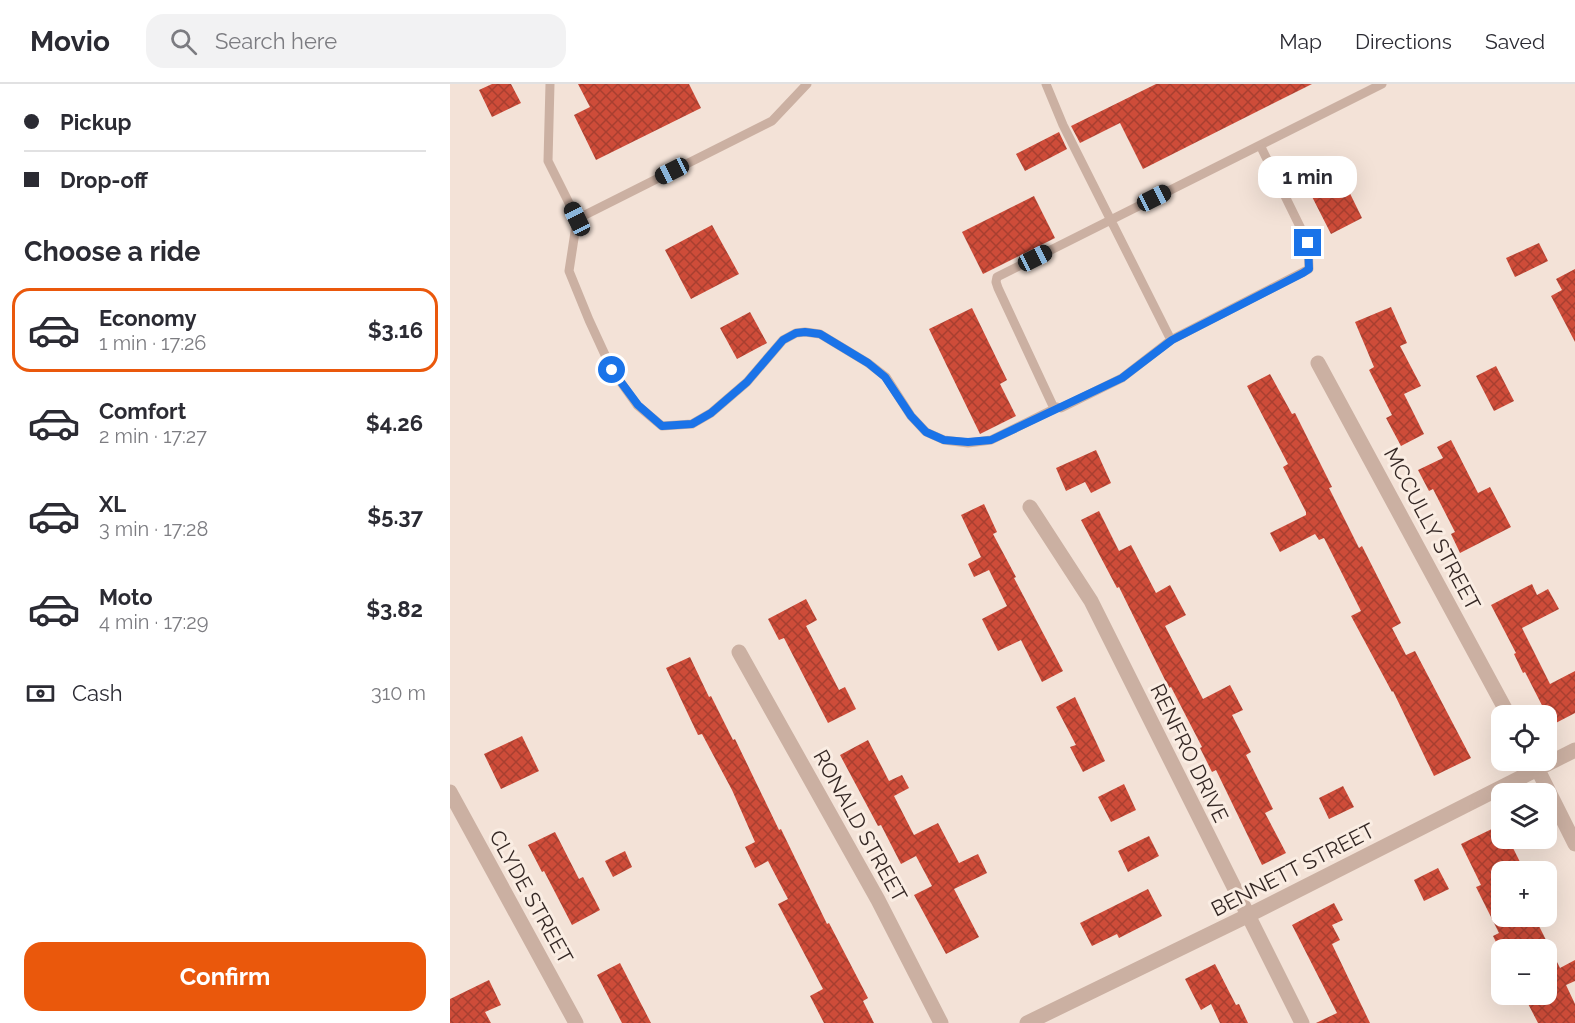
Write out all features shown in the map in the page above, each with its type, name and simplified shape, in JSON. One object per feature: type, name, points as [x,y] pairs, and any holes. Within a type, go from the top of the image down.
[{"type":"street","name":"MCCULLY STREET","points":[[1318,363],[1503,705]]},
{"type":"street","name":"RENFRO DRIVE","points":[[1030,507],[1090,601],[1302,1023]]},
{"type":"street","name":"RONALD STREET","points":[[739,652],[878,900],[941,1023]]},
{"type":"street","name":"BENNETT STREET","points":[[1557,757],[1575,750]]},
{"type":"street","name":"BENNETT STREET","points":[[1027,1023],[1247,916],[1524,771]]},
{"type":"street","points":[[1538,771],[1575,844]]},
{"type":"street","name":"CLYDE STREET","points":[[450,792],[576,1023]]},
{"type":"lane","points":[[550,84],[548,160],[577,219],[569,271],[612,370],[638,405],[662,426],[692,424],[711,413],[747,382],[783,340],[796,333],[820,334],[868,363],[885,377],[911,416],[926,432],[944,440],[968,442],[991,440],[1056,408],[1061,408],[1122,378],[1172,340],[1309,269],[1308,243],[1260,145]]},
{"type":"lane","points":[[577,219],[772,121],[807,84]]},
{"type":"lane","points":[[1046,84],[1063,125],[1172,340]]},
{"type":"lane","points":[[1056,408],[1053,406],[996,282],[997,278],[1382,84]]},
{"type":"building","points":[[492,84],[511,84],[521,103],[492,117],[479,90]]},
{"type":"building","points":[[578,84],[689,84],[701,108],[596,160],[574,115],[590,107]]},
{"type":"building","points":[[1156,84],[1312,84],[1143,169],[1120,123],[1080,143],[1071,126]]},
{"type":"building","points":[[1059,132],[1067,149],[1025,171],[1016,154]]},
{"type":"building","points":[[1322,167],[1326,175],[1338,169],[1362,218],[1331,234],[1302,177]]},
{"type":"building","points":[[1034,196],[1055,238],[983,274],[962,232]]},
{"type":"building","points":[[712,225],[739,274],[691,299],[665,250]]},
{"type":"building","points":[[1539,243],[1548,261],[1515,277],[1506,258]]},
{"type":"building","points":[[1575,269],[1575,342],[1551,296],[1562,290],[1556,279]]},
{"type":"building","points":[[1391,307],[1407,343],[1400,346],[1421,386],[1404,394],[1424,434],[1401,446],[1386,418],[1392,415],[1369,370],[1374,367],[1355,322]]},
{"type":"building","points":[[972,308],[1007,380],[1000,384],[1016,416],[980,434],[929,329]]},
{"type":"building","points":[[750,312],[767,343],[737,359],[720,328]]},
{"type":"building","points":[[1496,366],[1514,401],[1494,411],[1476,376]]},
{"type":"building","points":[[1270,374],[1292,414],[1295,413],[1359,548],[1362,546],[1401,623],[1392,628],[1406,655],[1415,651],[1471,758],[1434,776],[1393,691],[1351,616],[1361,611],[1324,538],[1319,540],[1315,534],[1280,552],[1270,533],[1306,515],[1306,512],[1283,467],[1288,464],[1247,386]]},
{"type":"building","points":[[1451,440],[1478,493],[1490,487],[1511,527],[1460,553],[1451,534],[1455,532],[1433,489],[1429,491],[1418,470],[1443,458],[1437,447]]},
{"type":"building","points":[[1096,450],[1111,483],[1091,493],[1085,482],[1066,491],[1056,468]]},
{"type":"building","points":[[984,504],[997,532],[993,534],[1063,671],[1042,682],[1021,640],[998,651],[982,619],[1007,606],[989,570],[974,577],[968,564],[981,557],[961,515]]},
{"type":"building","points":[[1099,511],[1119,551],[1131,545],[1156,593],[1170,585],[1186,615],[1165,626],[1203,699],[1230,685],[1243,710],[1232,715],[1251,752],[1246,755],[1273,809],[1265,813],[1286,853],[1262,865],[1216,770],[1212,772],[1200,748],[1202,747],[1171,687],[1169,688],[1119,587],[1117,588],[1081,520]]},
{"type":"building","points":[[1532,584],[1537,595],[1548,589],[1559,609],[1522,628],[1550,684],[1575,671],[1575,713],[1557,722],[1557,705],[1542,705],[1525,672],[1523,673],[1514,654],[1516,653],[1491,605]]},
{"type":"building","points":[[806,599],[817,620],[806,626],[839,690],[845,687],[856,709],[828,723],[784,638],[779,640],[768,619]]},
{"type":"building","points":[[690,657],[709,697],[711,696],[733,740],[735,739],[827,924],[829,923],[868,998],[863,1001],[874,1023],[824,1023],[810,996],[823,989],[778,904],[788,899],[768,861],[755,868],[745,847],[755,842],[732,790],[702,734],[698,735],[666,668]]},
{"type":"building","points":[[1075,697],[1105,761],[1083,772],[1070,747],[1076,745],[1056,707]]},
{"type":"building","points":[[522,736],[539,771],[501,789],[484,754]]},
{"type":"building","points":[[868,740],[889,781],[902,775],[909,788],[894,796],[914,835],[938,823],[959,863],[978,854],[987,873],[954,889],[979,937],[946,954],[914,895],[932,886],[916,856],[901,864],[840,755]]},
{"type":"building","points":[[1124,784],[1136,810],[1111,822],[1098,797]]},
{"type":"building","points":[[1343,786],[1354,807],[1329,819],[1319,798]]},
{"type":"building","points":[[1491,829],[1491,849],[1514,849],[1520,861],[1491,861],[1491,917],[1476,887],[1481,885],[1461,844]]},
{"type":"building","points":[[555,832],[579,879],[583,877],[600,910],[572,925],[528,845]]},
{"type":"building","points":[[1149,836],[1159,856],[1128,872],[1118,851]]},
{"type":"building","points":[[625,851],[632,867],[613,877],[605,861]]},
{"type":"building","points":[[1438,868],[1449,889],[1424,901],[1414,880]]},
{"type":"building","points":[[1148,889],[1162,916],[1119,938],[1117,934],[1092,946],[1080,923]]},
{"type":"building","points":[[1334,903],[1343,920],[1332,925],[1340,940],[1332,944],[1370,1023],[1316,1023],[1337,1013],[1292,925]]},
{"type":"building","points":[[1496,927],[1540,927],[1546,939],[1494,939],[1493,936],[1499,933]]},
{"type":"building","points":[[1575,960],[1575,981],[1566,985],[1575,1004],[1575,1023],[1538,1023],[1529,1005],[1557,1005],[1557,962],[1560,968]]},
{"type":"building","points":[[620,963],[651,1023],[622,1023],[597,975]]},
{"type":"building","points":[[1215,964],[1248,1023],[1220,1023],[1211,1004],[1201,1010],[1185,979]]},
{"type":"building","points":[[489,980],[501,1005],[485,1012],[491,1023],[450,1023],[450,999]]},
{"type":"route","points":[[612,370],[638,405],[662,426],[692,424],[711,413],[747,382],[783,340],[796,333],[820,334],[868,363],[885,377],[911,416],[926,432],[944,440],[968,442],[991,440],[1122,378],[1172,340],[1303,273],[1309,269],[1308,243]]}]
